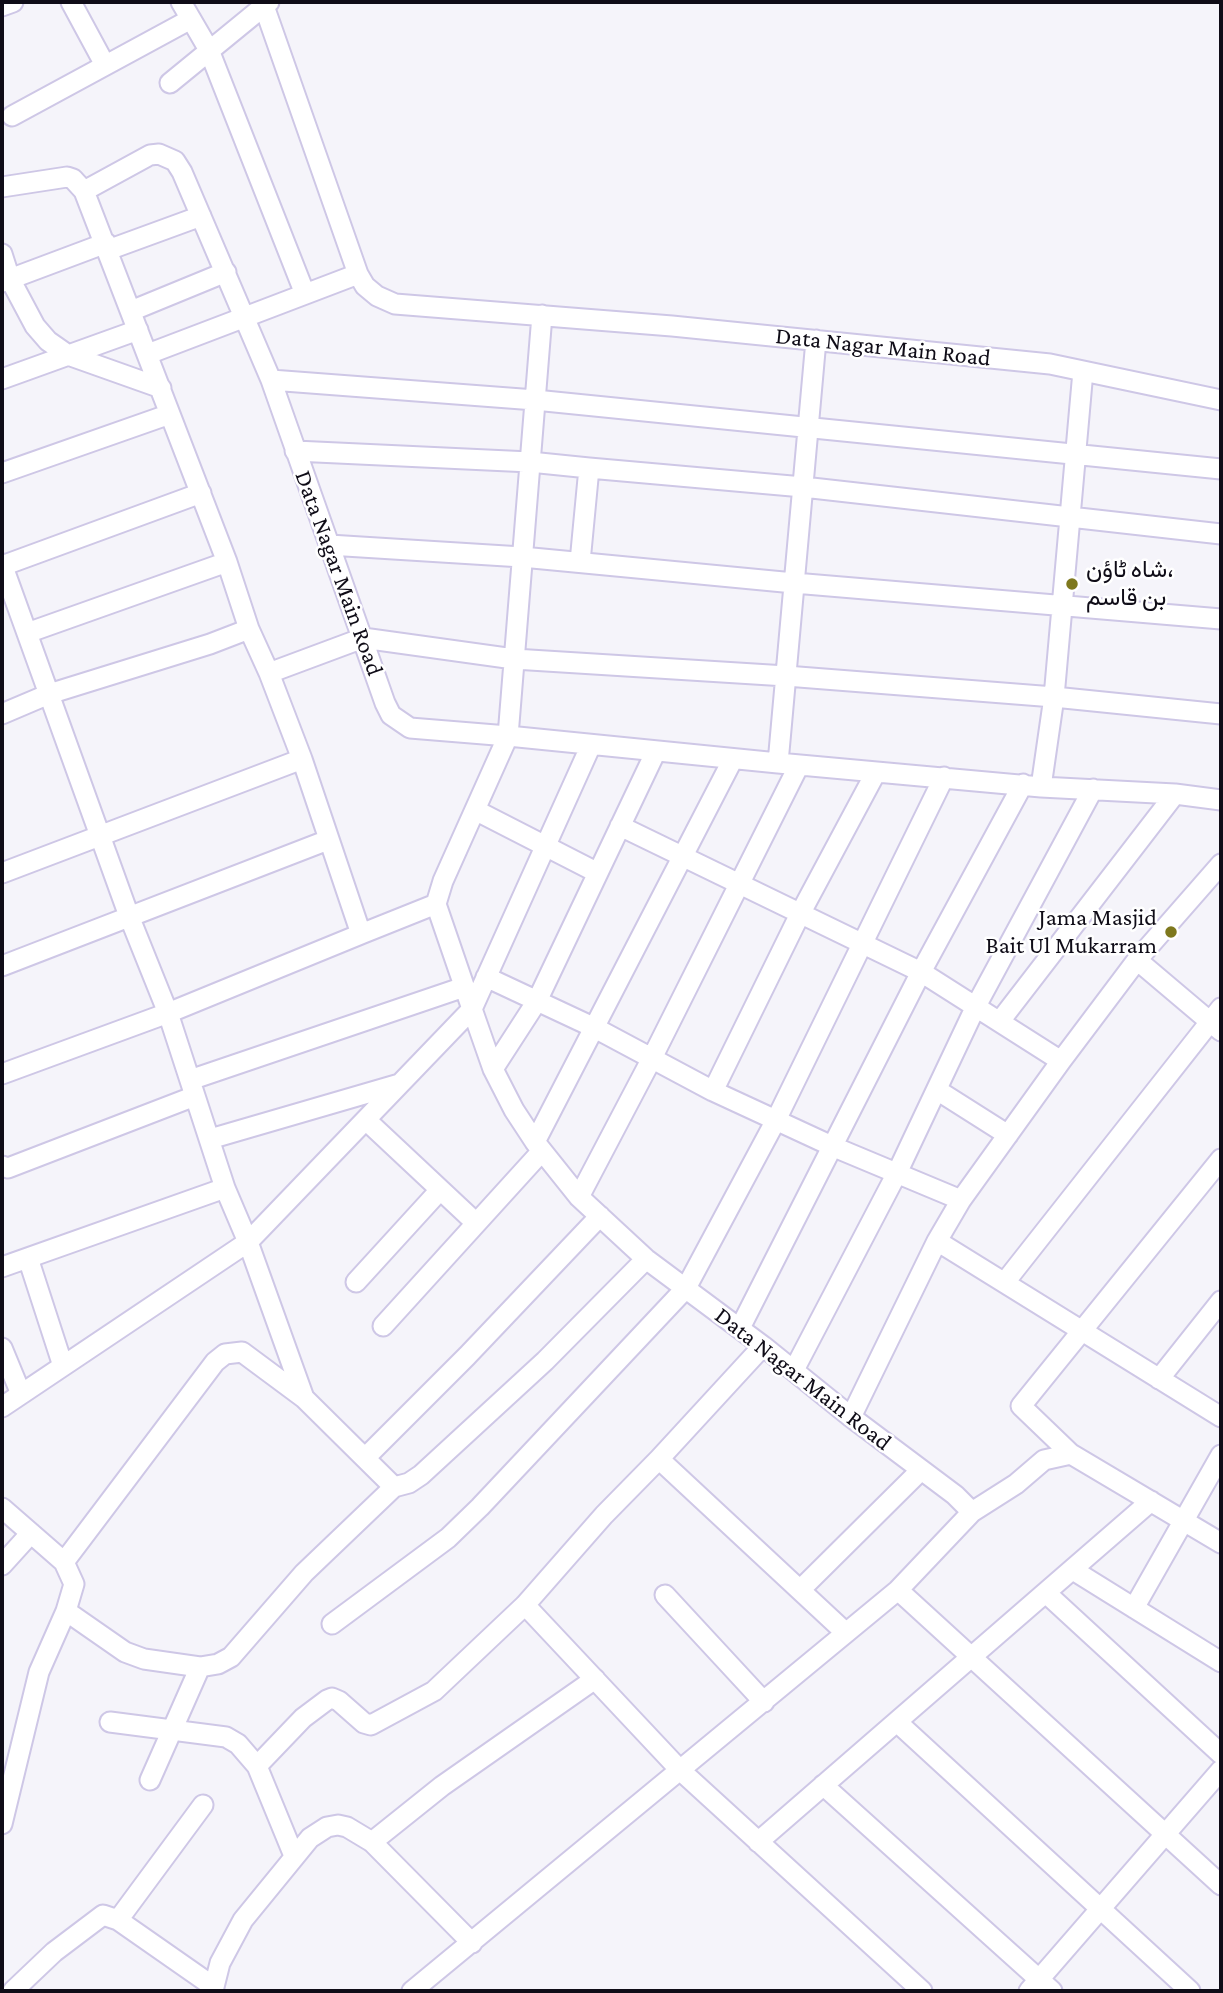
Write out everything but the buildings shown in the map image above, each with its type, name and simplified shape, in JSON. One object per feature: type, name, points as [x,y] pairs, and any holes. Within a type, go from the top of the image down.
[{"type":"street","points":[[2,6],[13,2]]},
{"type":"street","points":[[71,2],[105,65]]},
{"type":"street","points":[[148,354],[358,274],[266,4],[170,83]]},
{"type":"street","points":[[12,116],[105,65],[186,10],[209,50],[305,294]]},
{"type":"street","name":"Data Nagar Main Road","points":[[84,191],[150,155],[159,154],[175,161],[182,172],[271,380],[385,702],[391,715],[410,728],[876,772],[1175,794],[1221,800]]},
{"type":"street","points":[[2,187],[67,177],[78,183],[84,191],[227,562],[249,629],[302,759],[361,934]]},
{"type":"street","points":[[161,388],[68,355],[48,341],[35,326],[4,268],[107,247],[201,216]]},
{"type":"street","points":[[131,311],[226,272]]},
{"type":"street","name":"Data Nagar Main Road","points":[[358,274],[365,286],[377,296],[394,303],[816,340],[1050,364],[1221,400]]},
{"type":"street","points":[[2,1074],[168,1013],[436,904],[443,881],[508,736],[542,315]]},
{"type":"street","points":[[2,380],[138,330]]},
{"type":"street","points":[[778,763],[816,340]]},
{"type":"street","points":[[740,1328],[922,972],[1032,785],[1054,697],[1083,370]]},
{"type":"street","points":[[271,380],[535,400],[1221,469]]},
{"type":"street","points":[[2,473],[170,414]]},
{"type":"street","points":[[295,451],[589,467],[803,487],[1221,534]]},
{"type":"street","points":[[580,562],[589,467]]},
{"type":"street","points":[[201,493],[2,565],[168,1013],[225,1188],[248,1242],[304,1398]]},
{"type":"street","points":[[329,545],[522,557],[1221,619]]},
{"type":"street","points":[[27,633],[227,562]]},
{"type":"street","points":[[2,714],[49,694],[210,644],[249,629]]},
{"type":"street","points":[[269,673],[363,638],[514,659],[786,676],[1054,697],[1221,714]]},
{"type":"street","points":[[2,1407],[248,1242],[472,1009],[591,745]]},
{"type":"street","points":[[493,1069],[537,1001],[656,751]]},
{"type":"street","points":[[2,873],[302,759]]},
{"type":"street","points":[[383,1326],[476,1223],[539,1146],[595,1028],[733,759]]},
{"type":"street","points":[[579,1197],[799,765]]},
{"type":"street","points":[[713,1091],[800,914],[876,772]]},
{"type":"street","points":[[332,1624],[448,1538],[686,1288],[776,1121],[944,777]]},
{"type":"street","points":[[794,1370],[897,1173],[976,1006],[1093,789]]},
{"type":"street","points":[[1000,1021],[1175,794]]},
{"type":"street","points":[[475,810],[598,873]]},
{"type":"street","points":[[620,826],[922,972],[1060,1061]]},
{"type":"street","points":[[2,966],[328,840]]},
{"type":"street","points":[[851,1417],[937,1241],[961,1200],[1136,960],[1221,864]]},
{"type":"street","name":"Data Nagar Main Road","points":[[436,904],[493,1069],[514,1110],[579,1197],[646,1259],[740,1328],[851,1417],[955,1495],[972,1512]]},
{"type":"street","points":[[1005,1282],[1218,1020],[1136,960]]},
{"type":"street","points":[[486,977],[595,1028],[651,1060],[776,1121],[961,1200]]},
{"type":"street","points":[[2,1166],[8,1168],[193,1088],[464,987]]},
{"type":"street","points":[[210,1139],[400,1084]]},
{"type":"street","points":[[937,1090],[1008,1135]]},
{"type":"street","points":[[366,1120],[476,1223]]},
{"type":"street","points":[[1221,1159],[1021,1406],[1071,1454],[1221,1543]]},
{"type":"street","points":[[2,1268],[225,1188]]},
{"type":"street","points":[[356,1282],[440,1190]]},
{"type":"street","points":[[365,1458],[467,1356],[600,1216]]},
{"type":"street","points":[[937,1241],[1221,1417]]},
{"type":"street","points":[[28,1258],[63,1366]]},
{"type":"street","points":[[66,1611],[125,1652],[144,1660],[200,1667],[218,1664],[232,1657],[304,1573],[394,1487],[409,1483],[421,1475],[545,1362],[646,1259]]},
{"type":"street","points":[[1159,1379],[1221,1301]]},
{"type":"street","points":[[257,1766],[303,1718],[327,1700],[332,1698],[338,1701],[364,1723],[371,1725],[434,1691],[525,1605],[604,1515],[763,1346]]},
{"type":"street","points":[[2,1348],[21,1394]]},
{"type":"street","points":[[64,1562],[215,1362],[225,1354],[242,1352],[304,1398],[394,1487]]},
{"type":"street","points":[[412,1991],[898,1590],[972,1512],[1016,1484],[1044,1460],[1071,1454]]},
{"type":"street","points":[[1134,1608],[1221,1455]]},
{"type":"street","points":[[659,1459],[846,1633]]},
{"type":"street","points":[[800,1590],[921,1470]]},
{"type":"street","points":[[758,1842],[1151,1501]]},
{"type":"street","points":[[2,1508],[64,1562],[74,1584],[66,1611],[39,1672],[2,1824]]},
{"type":"street","points":[[2,1565],[31,1533]]},
{"type":"street","points":[[1073,1570],[1221,1662]]},
{"type":"street","points":[[898,1590],[1221,1885]]},
{"type":"street","points":[[1046,1593],[1221,1754]]},
{"type":"street","points":[[665,1595],[764,1702]]},
{"type":"street","points":[[525,1605],[680,1770],[922,1991]]},
{"type":"street","points":[[150,1780],[200,1667]]},
{"type":"street","points":[[372,1842],[442,1786],[595,1679]]},
{"type":"street","points":[[110,1722],[226,1737],[238,1744],[257,1766],[294,1856]]},
{"type":"street","points":[[897,1722],[1101,1909],[1178,1987]]},
{"type":"street","points":[[823,1785],[1040,1987],[1101,1909],[1221,1770]]},
{"type":"street","points":[[118,1920],[203,1805]]},
{"type":"street","points":[[13,1991],[54,1952],[103,1915],[118,1920],[213,1989],[220,1963],[243,1920],[310,1838],[338,1825],[372,1842],[472,1943]]},
{"type":"place","name":"شاہ ٹاؤن، بن قاسم","points":[[1072,584]]},
{"type":"place","name":"Jama Masjid Bait Ul Mukarram","points":[[1171,932]]}]
